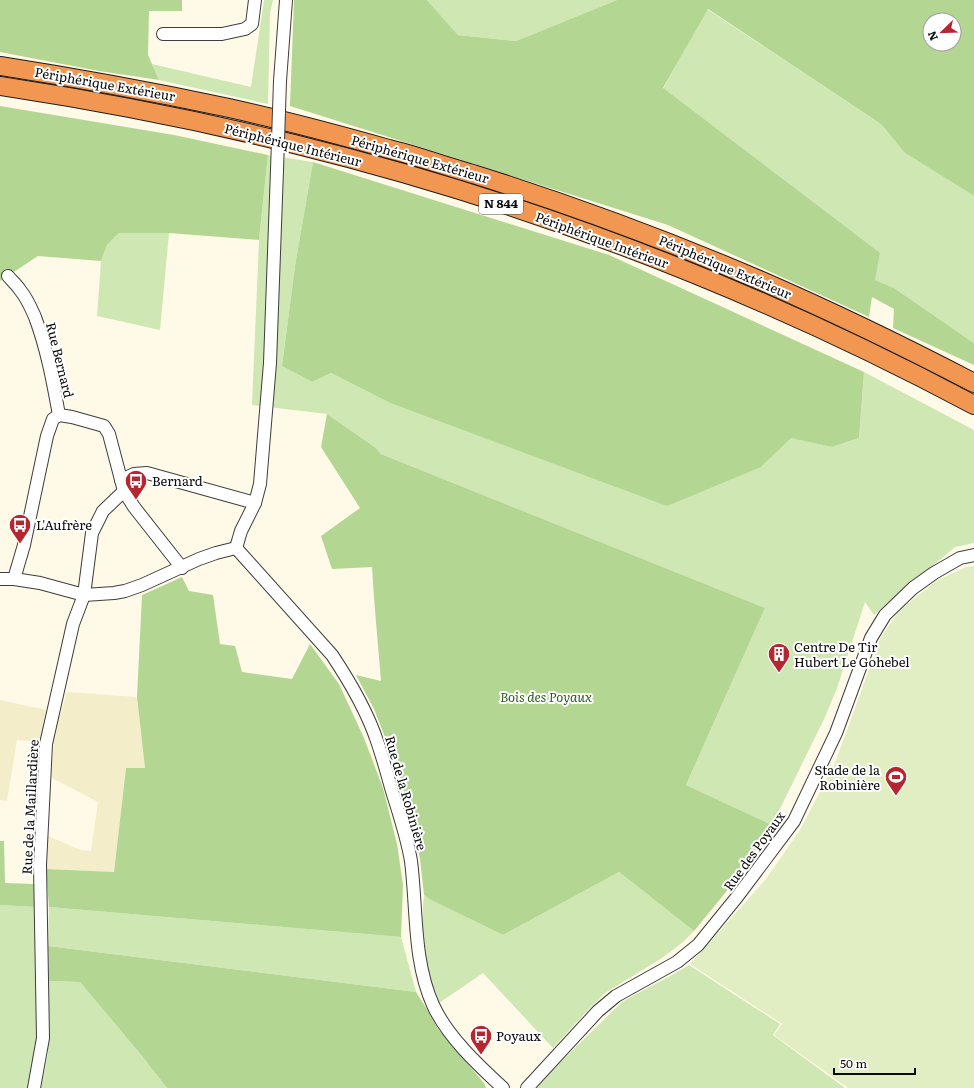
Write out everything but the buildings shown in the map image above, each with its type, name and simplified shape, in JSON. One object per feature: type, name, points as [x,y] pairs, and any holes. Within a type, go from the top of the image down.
[{"type":"highway","name":"Périphérique Extérieur","points":[[0,66],[150,92],[261,116],[391,149],[510,186],[628,228],[765,283],[858,325],[974,383]]},
{"type":"highway","name":"Périphérique Intérieur","points":[[0,86],[74,98],[194,121],[296,144],[386,168],[508,206],[568,226],[653,258],[759,302],[867,351],[974,405]]},
{"type":"street","points":[[163,34],[222,34],[246,30],[252,24],[255,0]]},
{"type":"street","points":[[0,579],[14,579],[40,583],[84,595],[125,591],[216,553],[236,548],[240,531],[255,503],[260,484],[268,383],[280,81],[286,0]]},
{"type":"street","name":"Rue Bernard","points":[[8,276],[21,290],[39,328],[46,349],[59,415],[104,426],[109,434],[122,486],[134,507],[182,568]]},
{"type":"street","points":[[14,579],[24,545],[47,436],[54,419],[59,415]]},
{"type":"street","points":[[122,486],[134,474],[147,473],[255,503]]},
{"type":"street","name":"Rue de la Maillardière","points":[[34,1088],[43,1038],[40,865],[46,744],[73,624],[84,595],[92,533],[103,511],[122,486]]},
{"type":"street","name":"Rue de la Robinière","points":[[236,548],[332,656],[362,705],[377,740],[402,821],[410,861],[417,938],[427,989],[433,1006],[451,1033],[480,1067],[503,1088]]},
{"type":"street","name":"Rue des Poyaux","points":[[527,1088],[608,1002],[677,962],[698,945],[737,897],[794,821],[836,733],[871,638],[885,616],[913,588],[934,573],[960,558],[974,556]]},
{"type":"shaded area","points":[[67,692],[137,697],[145,768],[126,768],[114,872],[46,869],[48,836],[81,850],[91,851],[98,802],[50,777],[54,743],[17,740],[7,801],[0,800],[0,700],[61,713]]},
{"type":"green space","points":[[0,0],[182,0],[182,11],[149,11],[148,55],[159,80],[99,71],[0,52]]},
{"type":"green space","points":[[264,0],[273,0],[270,13],[268,104],[159,80],[152,64],[251,87]]},
{"type":"green space","points":[[294,0],[427,0],[458,35],[516,41],[617,0],[974,0],[974,196],[905,153],[881,124],[708,9],[663,88],[880,253],[875,280],[894,288],[974,343],[974,365],[893,328],[894,309],[872,297],[869,317],[668,225],[290,106]]},
{"type":"green space","points":[[427,0],[617,0],[516,41],[458,35]]},
{"type":"green space","points":[[707,9],[881,124],[905,153],[974,196],[974,343],[894,288],[875,280],[663,89]]},
{"type":"green space","points":[[0,106],[174,135],[268,155],[259,240],[169,233],[119,233],[107,245],[101,261],[38,256],[0,281]]},
{"type":"green space","points":[[268,155],[313,162],[295,266],[282,366],[312,382],[331,373],[388,402],[761,467],[791,437],[832,447],[859,438],[864,372],[974,430],[974,543],[955,547],[874,615],[865,602],[837,688],[825,717],[772,825],[686,785],[765,608],[381,454],[376,448],[327,414],[252,405],[259,240]]},
{"type":"green space","points":[[313,162],[609,255],[864,372],[859,438],[832,447],[791,438],[761,467],[667,506],[388,402],[331,373],[312,382],[282,366],[295,266]]},
{"type":"green space","points":[[119,233],[169,233],[160,330],[97,316],[101,261],[107,245]]},
{"type":"green space","name":"Bois des Poyaux","points":[[327,414],[376,448],[381,454],[765,608],[686,785],[772,825],[735,881],[694,931],[619,872],[503,935],[429,899],[424,895],[420,859],[411,813],[394,760],[374,709],[356,675],[381,681],[372,567],[332,569],[321,536],[360,508],[321,447]]},
{"type":"green space","name":"Stade de la Robinière","points":[[974,566],[974,1088],[848,1088],[774,1035],[782,1024],[690,964],[766,879],[800,830],[835,763],[881,637],[899,611],[936,581],[966,567]]},
{"type":"green space","points":[[182,577],[189,591],[213,595],[220,644],[235,646],[242,672],[292,679],[310,644],[339,684],[364,738],[383,788],[397,844],[403,885],[401,937],[49,907],[46,869],[114,872],[126,768],[145,768],[137,697],[142,595]]},
{"type":"green space","points":[[0,841],[4,841],[5,883],[34,884],[36,907],[0,905]]},
{"type":"green space","points":[[619,872],[694,931],[683,942],[662,958],[605,993],[553,1048],[483,973],[439,1003],[430,976],[424,949],[422,917],[424,895],[429,899],[503,935]]},
{"type":"green space","points":[[0,905],[36,907],[38,1029],[28,1088],[0,1088]]},
{"type":"green space","points":[[49,907],[401,937],[416,992],[48,946]]},
{"type":"green space","points":[[48,946],[416,992],[438,1029],[484,1083],[486,1088],[167,1088],[80,982],[49,981]]},
{"type":"green space","points":[[689,965],[780,1024],[773,1035],[845,1088],[537,1088],[537,1085],[622,1002]]},
{"type":"green space","points":[[49,981],[80,982],[167,1088],[41,1088],[48,1054]]},
{"type":"place","name":"Bernard","points":[[136,500]]},
{"type":"place","name":"L'Aufrère","points":[[20,544]]},
{"type":"place","name":"Centre De Tir Hubert Le Gohebel","points":[[779,674]]},
{"type":"place","name":"Stade de la Robinière","points":[[896,796]]},
{"type":"place","name":"Poyaux","points":[[481,1056]]}]
